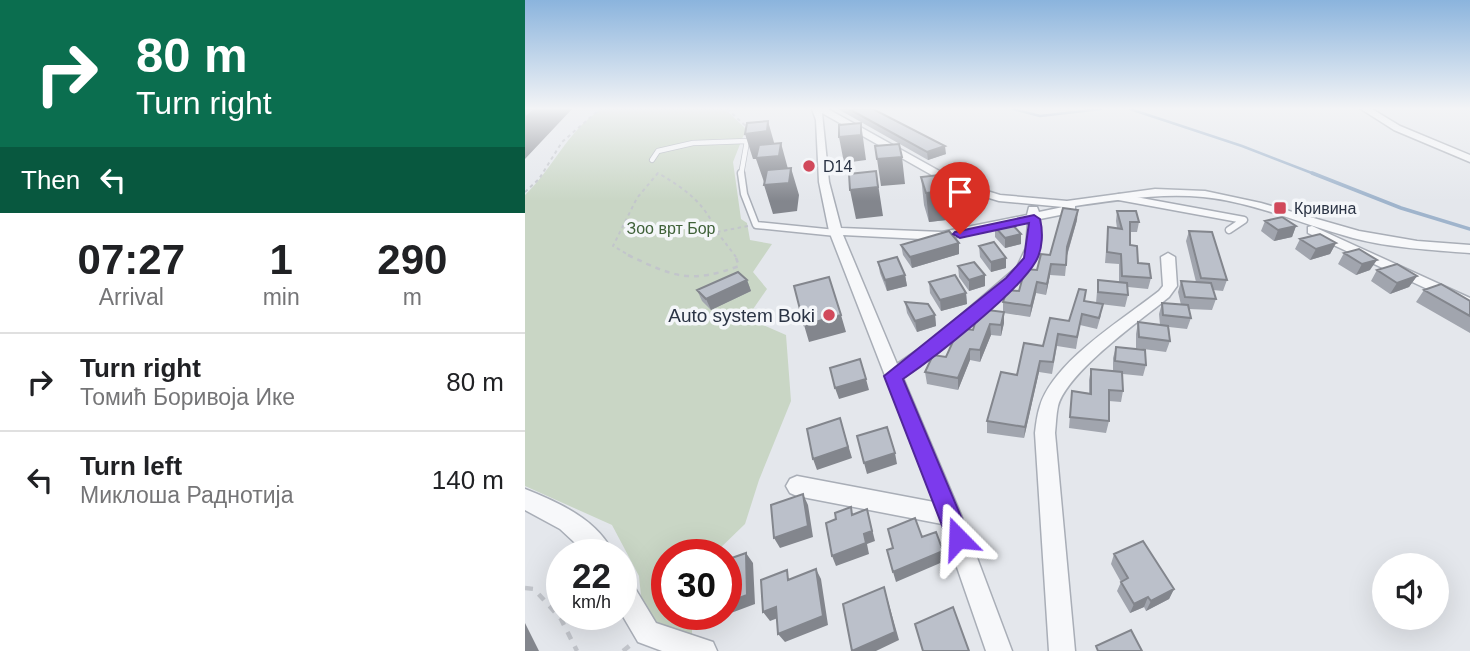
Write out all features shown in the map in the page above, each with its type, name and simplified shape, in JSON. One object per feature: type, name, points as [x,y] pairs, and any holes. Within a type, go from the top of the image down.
[{"type":"street","points":[[822,139],[824,182],[835,232],[950,515],[999,651]]},
{"type":"street","points":[[874,139],[957,185],[989,195],[1030,202],[1100,201]]},
{"type":"street","points":[[1425,139],[1470,159]]},
{"type":"street","points":[[835,232],[942,236],[1034,219],[1119,197],[1180,191],[1230,198],[1378,240],[1470,249]]},
{"type":"street","points":[[893,376],[938,344],[1022,270],[1034,251],[1037,231],[1030,202]]},
{"type":"street","points":[[1276,211],[1470,304]]},
{"type":"street","points":[[1062,651],[1045,433],[1050,403],[1060,388],[1099,347],[1164,294],[1170,286],[1168,257]]},
{"type":"street","points":[[797,486],[950,515]]},
{"type":"street","points":[[525,499],[561,517],[589,539]]},
{"type":"street","points":[[637,616],[647,633],[704,651]]},
{"type":"lane","points":[[652,160],[658,151],[693,143],[747,141],[740,164],[743,197],[756,225],[835,232]]},
{"type":"lane","points":[[1119,197],[1244,220],[1229,230]]},
{"type":"path","points":[[525,192],[539,179],[565,139]]},
{"type":"path","points":[[658,173],[685,187],[702,201],[717,232],[722,242],[735,252],[739,266],[704,278],[686,277],[631,257],[613,246],[636,198],[658,173]]},
{"type":"path","points":[[717,232],[748,226]]},
{"type":"path","points":[[525,588],[534,589],[561,620],[577,651]]},
{"type":"green space","name":"Зоо врт Бор","points":[[570,139],[742,139],[733,162],[741,219],[747,223],[750,240],[772,244],[753,272],[767,289],[747,318],[786,335],[791,401],[759,480],[745,524],[730,539],[651,539],[651,621],[643,616],[637,572],[637,539],[619,539],[612,525],[525,486],[525,195]]},
{"type":"green space","points":[[668,630],[692,630],[692,644]]},
{"type":"building","points":[[904,139],[932,139],[945,146],[927,152]]},
{"type":"building","points":[[781,143],[779,156],[756,158],[759,145]]},
{"type":"building","points":[[899,144],[902,157],[877,159],[875,146]]},
{"type":"building","points":[[791,168],[789,183],[764,185],[767,170]]},
{"type":"building","points":[[876,171],[878,187],[850,190],[849,174]]},
{"type":"building","points":[[948,174],[954,190],[926,193],[921,177]]},
{"type":"building","points":[[1063,208],[1078,210],[1067,247],[1066,265],[1051,264],[1047,284],[1037,282],[1031,306],[1003,302],[1007,290],[1019,291],[1025,269],[1037,270],[1041,254],[1050,255]]},
{"type":"building","points":[[1117,211],[1136,211],[1139,222],[1130,222],[1130,245],[1137,246],[1138,263],[1149,264],[1151,278],[1122,276],[1121,254],[1107,252],[1108,227],[1122,229]]},
{"type":"building","points":[[1282,217],[1296,226],[1278,230],[1265,221]]},
{"type":"building","points":[[1011,223],[1021,234],[1005,238],[995,227]]},
{"type":"building","points":[[949,231],[959,243],[910,257],[901,245]]},
{"type":"building","points":[[1189,231],[1212,232],[1227,280],[1201,278]]},
{"type":"building","points":[[1320,234],[1336,243],[1316,249],[1300,239]]},
{"type":"building","points":[[994,242],[1006,258],[991,262],[979,246]]},
{"type":"building","points":[[1359,249],[1377,260],[1362,264],[1344,253]]},
{"type":"building","points":[[897,257],[905,275],[885,280],[878,262]]},
{"type":"building","points":[[974,262],[985,275],[969,280],[958,266]]},
{"type":"building","points":[[1397,264],[1417,276],[1397,283],[1377,270]]},
{"type":"building","points":[[738,272],[747,280],[706,299],[697,290]]},
{"type":"building","points":[[955,275],[966,293],[940,300],[929,282]]},
{"type":"building","points":[[829,277],[841,315],[804,325],[794,286]]},
{"type":"building","points":[[1098,280],[1127,283],[1128,295],[1098,292]]},
{"type":"building","points":[[1181,281],[1211,283],[1216,299],[1185,297]]},
{"type":"building","points":[[1441,284],[1470,301],[1470,316],[1424,290]]},
{"type":"building","points":[[1079,289],[1086,290],[1084,301],[1103,304],[1099,318],[1082,314],[1077,337],[1058,334],[1053,362],[1040,361],[1025,427],[987,421],[1001,372],[1017,375],[1024,343],[1043,346],[1050,318],[1069,321]]},
{"type":"building","points":[[905,302],[928,304],[935,315],[915,321]]},
{"type":"building","points":[[1162,303],[1188,305],[1191,318],[1163,315]]},
{"type":"building","points":[[979,309],[1004,312],[1001,325],[990,324],[980,350],[970,349],[958,378],[925,372],[933,355],[946,357],[959,328],[973,330]]},
{"type":"building","points":[[1138,322],[1168,326],[1170,341],[1139,337]]},
{"type":"building","points":[[1116,347],[1145,350],[1146,365],[1115,361]]},
{"type":"building","points":[[860,359],[866,379],[835,388],[830,368]]},
{"type":"building","points":[[1091,369],[1122,372],[1123,391],[1109,390],[1109,421],[1070,417],[1072,391],[1091,394]]},
{"type":"building","points":[[840,418],[848,447],[813,459],[807,429]]},
{"type":"building","points":[[887,427],[895,453],[864,463],[857,436]]},
{"type":"building","points":[[803,494],[808,526],[774,538],[771,505]]},
{"type":"building","points":[[851,507],[852,515],[867,509],[872,531],[864,534],[866,543],[832,556],[826,523],[836,519],[835,513]]},
{"type":"building","points":[[915,518],[922,537],[936,532],[943,551],[893,572],[887,550],[893,548],[888,529]]},
{"type":"building","points":[[1143,541],[1174,589],[1151,601],[1148,597],[1134,604],[1121,582],[1128,578],[1114,554]]},
{"type":"building","points":[[746,553],[747,595],[742,597],[742,554]]},
{"type":"building","points":[[816,569],[823,616],[778,634],[776,607],[763,612],[761,580],[787,570],[788,580]]},
{"type":"building","points":[[884,587],[895,632],[852,651],[843,604]]},
{"type":"building","points":[[953,607],[969,651],[923,651],[915,624]]},
{"type":"building","points":[[1131,630],[1142,651],[1098,651],[1096,646]]},
{"type":"waterway","points":[[1222,139],[1317,175]]},
{"type":"waterway","points":[[1312,173],[1401,208],[1470,229]]},
{"type":"place","name":"D14","points":[[809,166]]},
{"type":"place","name":"Кривина","points":[[1280,208]]},
{"type":"place","name":"Auto system Boki","points":[[829,315]]},
{"type":"route","points":[[958,538],[893,376],[925,355],[1011,282],[1030,259],[1037,231],[1034,219],[960,234]]}]
